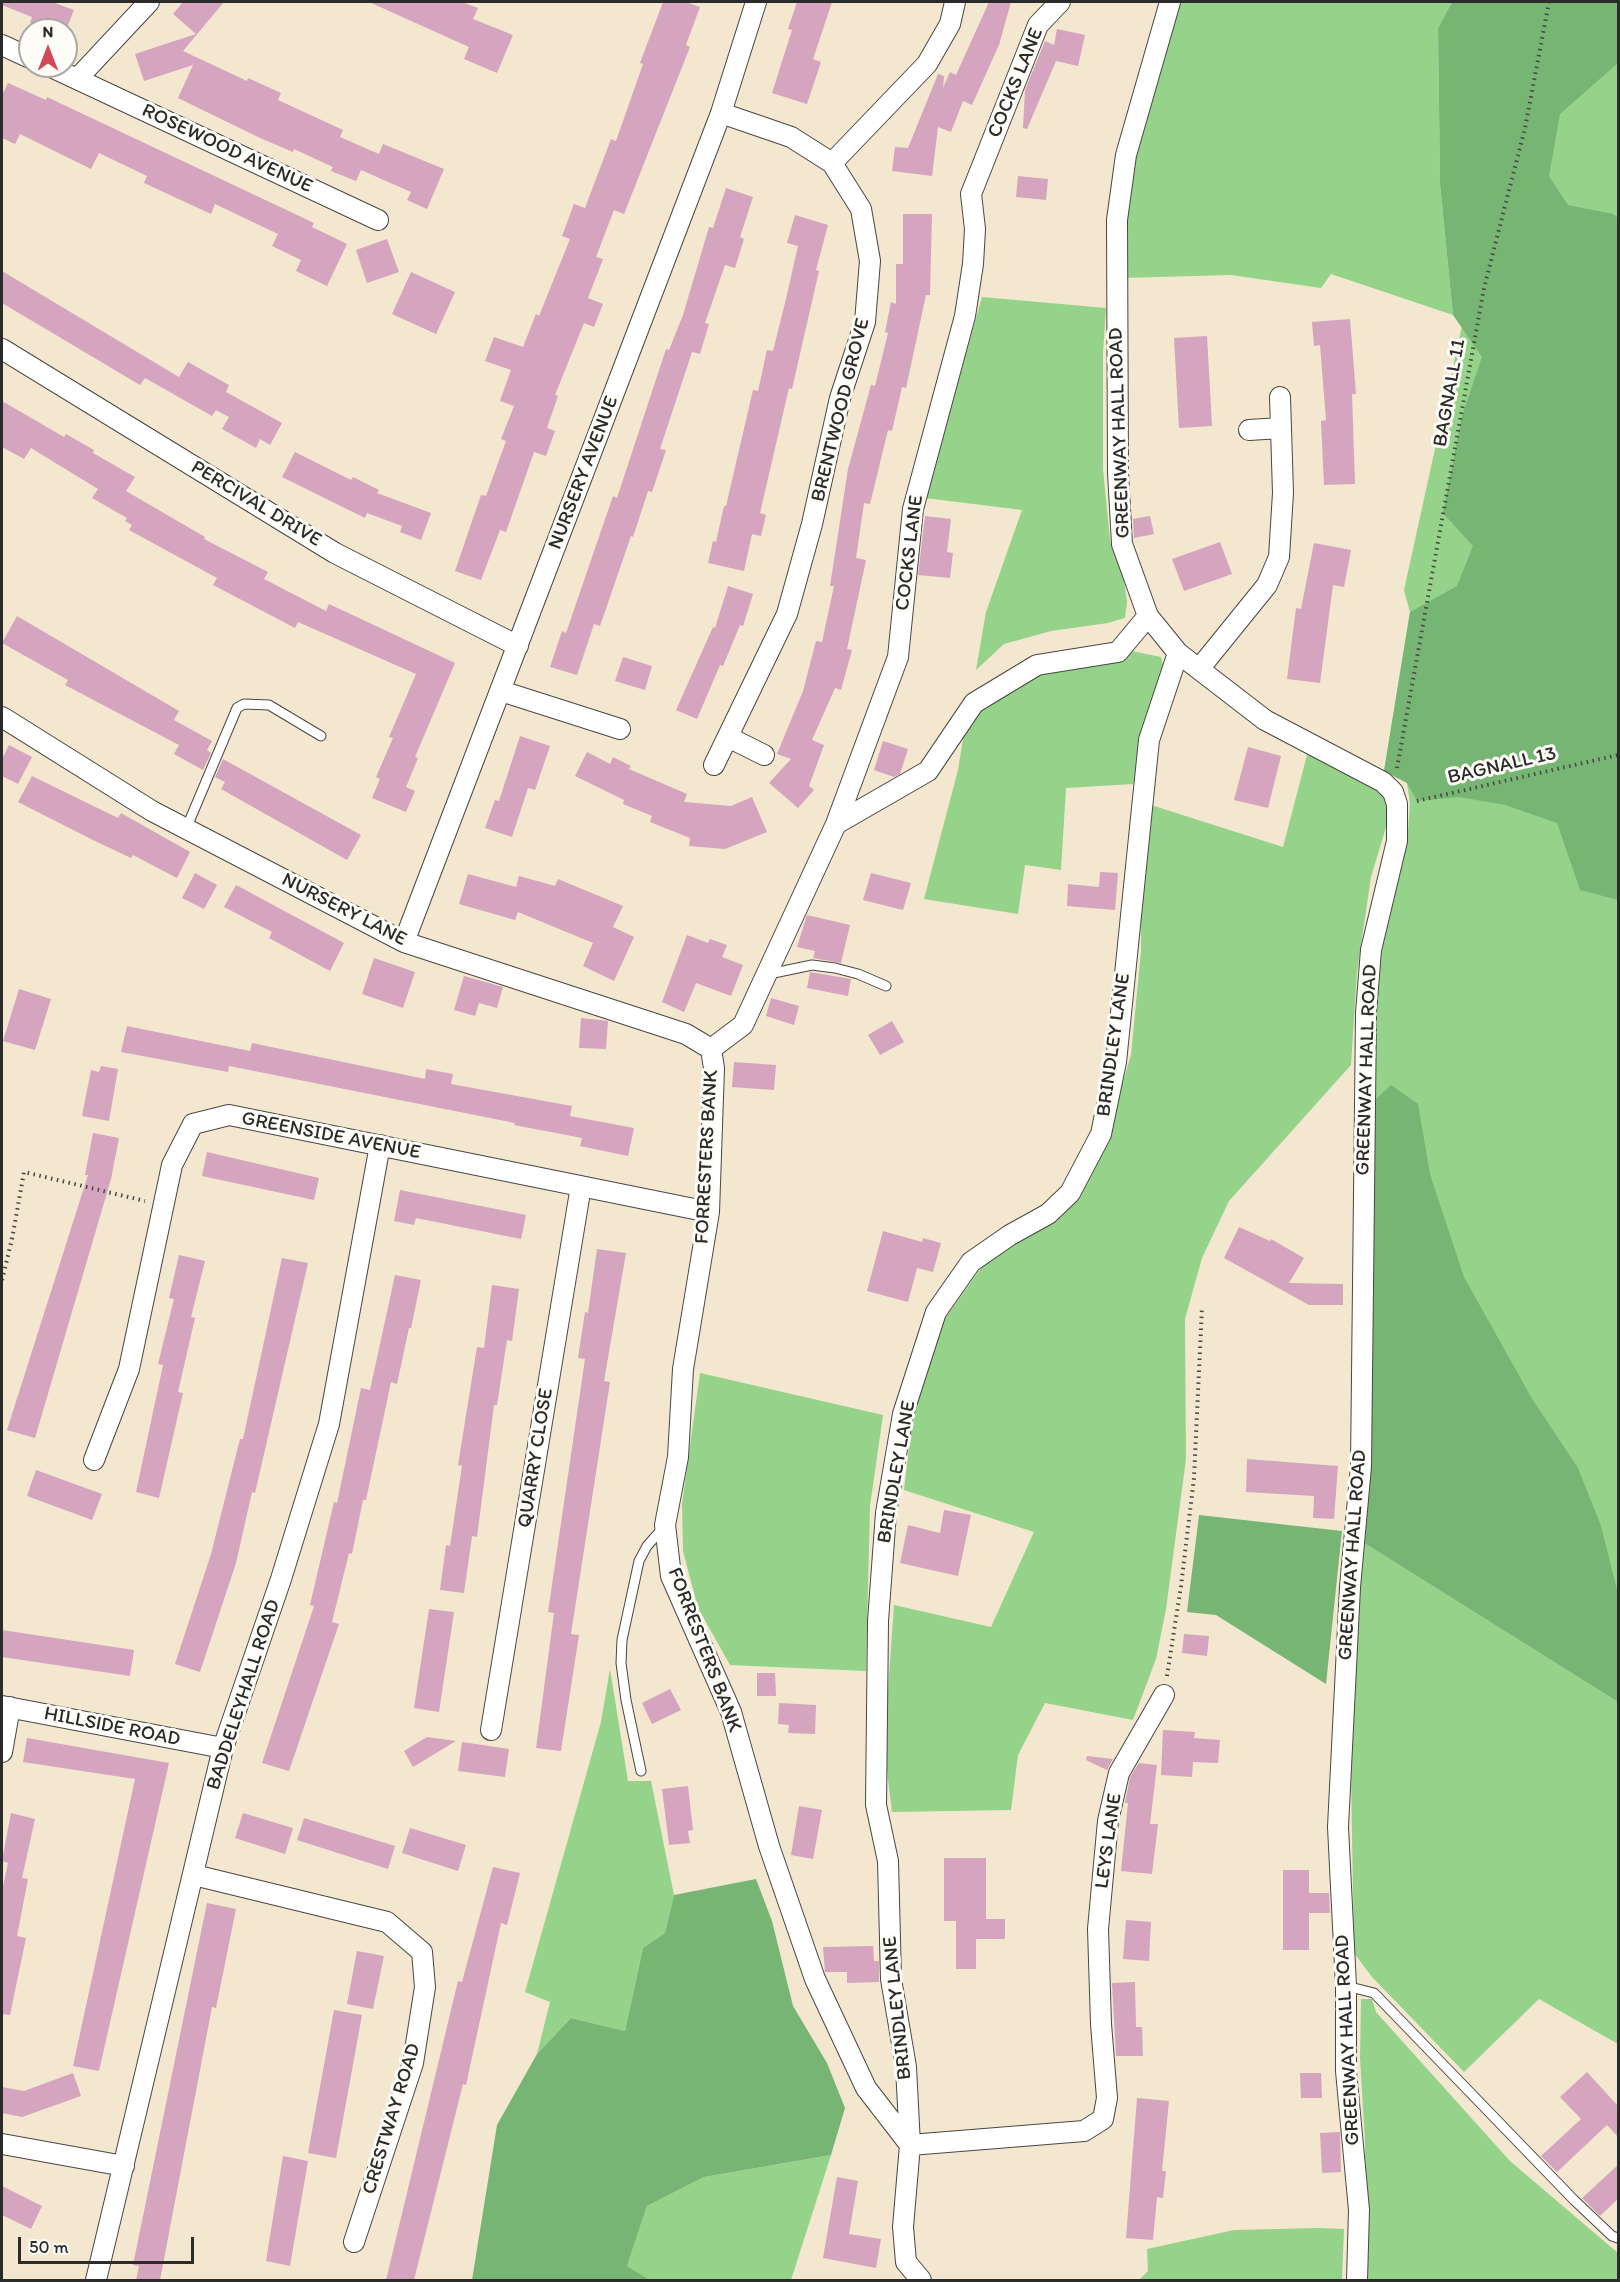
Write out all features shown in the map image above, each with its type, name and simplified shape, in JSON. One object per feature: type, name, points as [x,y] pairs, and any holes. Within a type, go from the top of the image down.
[{"type":"street","points":[[77,79],[149,2]]},
{"type":"street","name":"NURSERY AVENUE","points":[[404,942],[721,113],[756,2]]},
{"type":"street","points":[[832,163],[927,64],[950,24],[955,2]]},
{"type":"street","points":[[1038,25],[1042,2]]},
{"type":"street","name":"COCKS LANE","points":[[711,1049],[743,1025],[837,824],[898,657],[913,509],[965,316],[972,274],[975,229],[971,194],[1038,25],[1060,2]]},
{"type":"street","name":"GREENWAY HALL ROAD","points":[[1170,2],[1126,155],[1117,219],[1118,473],[1122,544],[1148,616],[1178,653],[1265,720],[1335,754],[1383,782],[1393,792],[1397,804],[1397,841],[1371,950],[1366,1013],[1361,1466],[1350,1587],[1338,1827],[1346,1986],[1346,2071],[1359,2210],[1356,2280]]},
{"type":"street","points":[[2,45],[18,52]]},
{"type":"street","name":"ROSEWOOD AVENUE","points":[[77,79],[378,220]]},
{"type":"street","name":"BRENTWOOD GROVE","points":[[714,765],[787,614],[812,524],[840,398],[865,322],[870,261],[861,209],[832,163],[791,137],[721,113]]},
{"type":"street","name":"PERCIVAL DRIVE","points":[[2,348],[335,553],[518,646]]},
{"type":"street","points":[[1199,669],[1267,585],[1279,557],[1283,493],[1280,397]]},
{"type":"street","points":[[1249,430],[1281,429]]},
{"type":"street","points":[[837,824],[928,771],[974,703],[1037,665],[1118,652],[1148,616]]},
{"type":"street","name":"BRINDLEY LANE","points":[[906,2262],[903,2227],[910,2145],[906,2067],[891,1979],[888,1861],[876,1805],[878,1621],[886,1513],[903,1414],[936,1312],[971,1262],[1010,1235],[1048,1214],[1070,1193],[1101,1134],[1116,1062],[1149,740],[1178,653]]},
{"type":"street","points":[[501,691],[620,729]]},
{"type":"street","name":"NURSERY LANE","points":[[2,717],[152,811],[404,942],[686,1034],[711,1049]]},
{"type":"street","points":[[728,737],[764,755]]},
{"type":"street","name":"FORRESTERS BANK","points":[[711,1049],[714,1068],[709,1212],[683,1369],[678,1457],[665,1526],[670,1576],[731,1712],[769,1846],[815,1979],[866,2088],[910,2145]]},
{"type":"street","name":"GREENSIDE AVENUE","points":[[94,1460],[129,1369],[172,1165],[193,1124],[229,1115],[709,1212]]},
{"type":"street","name":"BADDELEYHALL ROAD","points":[[96,2280],[223,1748],[281,1579],[329,1425],[380,1145]]},
{"type":"street","name":"QUARRY CLOSE","points":[[491,1730],[581,1186]]},
{"type":"street","name":"LEYS LANE","points":[[910,2145],[1084,2131],[1103,2119],[1107,2098],[1101,2024],[1098,1929],[1108,1821],[1119,1773],[1164,1695]]},
{"type":"street","points":[[2,1752],[6,1706]]},
{"type":"street","name":"HILLSIDE ROAD","points":[[6,1706],[223,1748]]},
{"type":"street","name":"CRESTWAY ROAD","points":[[194,1875],[387,1922],[422,1952],[425,1987],[412,2063],[354,2242]]},
{"type":"street","points":[[2,2144],[123,2166]]},
{"type":"street","points":[[898,2280],[906,2262],[921,2280]]},
{"type":"lane","points":[[186,829],[237,708],[244,704],[269,705],[321,736]]},
{"type":"lane","points":[[766,975],[812,965],[858,974],[886,986]]},
{"type":"lane","points":[[640,1771],[625,1690],[622,1640],[639,1561],[647,1546],[665,1526]]},
{"type":"lane","points":[[1346,1986],[1374,1993],[1574,2200],[1612,2236],[1618,2238]]},
{"type":"path","name":"BAGNALL 11","points":[[1393,792],[1484,288],[1525,128],[1549,2]]},
{"type":"path","name":"BAGNALL 13","points":[[1393,792],[1418,801],[1618,755]]},
{"type":"path","points":[[2,1280],[24,1172],[164,1206]]},
{"type":"path","points":[[1164,1695],[1181,1586],[1194,1478],[1202,1307]]},
{"type":"green space","points":[[1180,2],[1452,2],[1438,28],[1440,184],[1453,315],[1331,274],[1321,288],[1231,275],[1122,278],[1128,208],[1138,143]]},
{"type":"green space","points":[[1452,2],[1618,2],[1618,63],[1560,114],[1549,176],[1568,205],[1613,214],[1618,218],[1618,900],[1580,890],[1557,823],[1505,805],[1459,797],[1417,801],[1407,783],[1384,771],[1410,612],[1457,586],[1473,546],[1443,513],[1462,416],[1482,357],[1453,315],[1440,184],[1438,28]]},
{"type":"green space","points":[[1533,2],[1618,2],[1618,1617],[1371,1121],[1375,970],[1408,831],[1410,804],[1407,783],[1384,771],[1410,612],[1404,590]]},
{"type":"green space","points":[[982,297],[1106,308],[1103,353],[1103,469],[1110,540],[1123,573],[1127,602],[1125,618],[1108,623],[1051,631],[1004,644],[976,670],[986,612],[1022,510],[925,498]]},
{"type":"green space","points":[[1132,651],[1161,657],[1164,669],[1133,784],[1066,788],[1061,870],[1025,865],[1018,914],[924,899],[958,770],[966,721],[1006,692],[1048,670],[1103,663]]},
{"type":"green space","points":[[1308,751],[1375,786],[1388,797],[1390,814],[1371,877],[1357,972],[1351,1065],[1229,1201],[1202,1258],[1185,1319],[1186,1459],[1166,1609],[1156,1659],[1133,1720],[1045,1703],[1018,1755],[1011,1810],[892,1812],[884,1747],[894,1605],[991,1627],[1034,1532],[904,1490],[913,1413],[944,1320],[988,1258],[1057,1221],[1081,1188],[1107,1135],[1131,1055],[1141,951],[1141,876],[1151,805],[1283,847]]},
{"type":"green space","points":[[1391,1085],[1418,1104],[1430,1174],[1464,1277],[1531,1397],[1578,1468],[1601,1526],[1618,1594],[1618,1702],[1361,1541],[1372,1103]]},
{"type":"green space","points":[[700,1373],[883,1415],[870,1506],[866,1671],[730,1665],[698,1608],[683,1551],[682,1504]]},
{"type":"green space","points":[[1199,1515],[1342,1531],[1326,1684],[1216,1615],[1187,1612]]},
{"type":"green space","points":[[1361,1541],[1618,1702],[1618,2044],[1539,1999],[1464,2072],[1372,1977],[1354,1953],[1351,1773],[1355,1617]]},
{"type":"green space","points":[[610,1669],[628,1781],[651,1781],[674,1895],[665,1933],[643,1948],[625,2031],[571,2018],[537,2054],[550,2002],[525,1992],[601,1722]]},
{"type":"green space","points":[[756,1879],[772,1921],[793,2006],[827,2063],[845,2108],[831,2155],[704,2177],[647,2206],[627,2266],[650,2280],[472,2280],[497,2125],[537,2054],[571,2018],[625,2031],[643,1948],[665,1933],[674,1895]]},
{"type":"green space","points":[[1361,1999],[1372,1999],[1376,2012],[1510,2161],[1618,2253],[1618,2280],[1364,2280],[1365,2142],[1360,2058]]},
{"type":"green space","points":[[831,2155],[791,2280],[650,2280],[627,2266],[647,2206],[704,2177]]},
{"type":"green space","points":[[1344,2229],[1342,2280],[1139,2280],[1148,2271],[1147,2249],[1234,2230]]},
{"type":"building","points":[[2,2],[52,2],[74,10],[71,18],[32,18],[2,5]]},
{"type":"building","points":[[183,2],[224,2],[183,51],[247,81],[248,78],[281,93],[278,100],[343,130],[340,137],[379,154],[383,144],[444,169],[427,209],[407,200],[411,192],[361,170],[356,181],[331,171],[333,167],[294,149],[293,152],[260,138],[178,98],[193,65],[144,81],[135,54],[196,34],[173,14]]},
{"type":"building","points":[[369,2],[462,2],[478,8],[473,19],[513,35],[497,73],[464,59],[469,47]]},
{"type":"building","points":[[663,2],[686,2],[700,7],[686,45],[690,47],[624,214],[614,210],[596,257],[603,259],[588,298],[603,304],[594,327],[584,323],[555,395],[558,396],[547,428],[555,431],[546,456],[534,452],[506,532],[500,530],[481,580],[455,571],[481,495],[486,496],[506,441],[501,439],[514,406],[500,401],[511,370],[485,361],[494,337],[523,347],[536,314],[539,316],[570,239],[562,236],[574,204],[585,208],[611,139],[616,141],[643,64],[640,63]]},
{"type":"building","points":[[797,2],[832,2],[813,59],[821,62],[807,104],[772,93],[792,30],[788,29]]},
{"type":"building","points":[[989,2],[1011,2],[999,45],[972,105],[963,101],[951,132],[938,127],[932,176],[892,171],[895,147],[908,148],[938,74],[944,76],[943,88],[950,72],[956,75]]},
{"type":"building","points":[[1057,29],[1085,35],[1078,66],[1056,61],[1027,129],[1023,128],[1025,90],[1045,41],[1054,45]]},
{"type":"building","points":[[8,83],[46,100],[47,97],[314,223],[312,227],[347,244],[327,286],[296,271],[301,260],[272,246],[278,234],[215,204],[211,214],[144,183],[147,176],[99,153],[91,169],[20,134],[15,144],[2,138],[2,95]]},
{"type":"building","points":[[1018,176],[1048,179],[1046,200],[1016,197]]},
{"type":"building","points":[[726,188],[753,197],[740,237],[744,239],[735,268],[725,265],[705,323],[709,324],[700,354],[692,352],[660,449],[666,450],[652,492],[648,491],[600,626],[594,624],[577,675],[550,667],[562,631],[566,633],[613,496],[617,498],[666,349],[669,350],[683,315],[709,227],[713,228]]},
{"type":"building","points":[[903,214],[932,214],[930,295],[926,295],[906,388],[902,387],[892,431],[888,430],[870,504],[864,503],[856,558],[866,560],[847,649],[852,650],[841,690],[835,688],[812,740],[824,745],[809,786],[814,790],[798,808],[769,783],[791,759],[777,754],[803,691],[816,641],[822,642],[834,586],[830,586],[848,469],[871,385],[875,386],[888,333],[885,332],[891,302],[896,304],[896,264],[903,264]]},
{"type":"building","points":[[795,215],[828,225],[816,270],[819,271],[792,389],[789,388],[760,513],[766,515],[761,536],[752,534],[744,571],[708,563],[713,541],[716,542],[724,506],[726,506],[753,390],[758,391],[767,350],[773,351],[785,303],[798,246],[787,243]]},
{"type":"building","points":[[387,239],[399,272],[367,283],[356,250]]},
{"type":"building","points":[[2,271],[179,377],[188,362],[229,385],[226,392],[282,423],[270,445],[260,439],[256,448],[222,429],[229,417],[216,410],[212,416],[145,378],[140,385],[2,303]]},
{"type":"building","points":[[411,272],[455,292],[436,334],[392,314]]},
{"type":"building","points":[[1350,319],[1356,394],[1352,394],[1355,484],[1324,485],[1321,421],[1326,420],[1320,345],[1314,346],[1312,322]]},
{"type":"building","points":[[1207,336],[1212,426],[1179,428],[1174,338]]},
{"type":"building","points":[[2,401],[64,437],[66,434],[94,450],[93,453],[135,477],[126,491],[205,537],[204,539],[268,572],[264,579],[326,611],[329,604],[455,663],[415,757],[418,758],[406,787],[415,791],[406,812],[372,798],[380,779],[376,777],[393,738],[389,737],[416,674],[298,622],[295,628],[213,585],[217,578],[129,530],[132,525],[125,521],[127,518],[92,498],[98,489],[31,448],[24,459],[2,447]]},
{"type":"building","points":[[295,452],[351,480],[353,477],[379,490],[377,493],[431,513],[421,540],[400,532],[402,526],[367,513],[365,518],[282,477]]},
{"type":"building","points":[[925,516],[951,519],[947,552],[953,553],[950,578],[918,575]]},
{"type":"building","points":[[1150,516],[1154,534],[1134,538],[1133,519]]},
{"type":"building","points":[[1220,542],[1232,574],[1184,591],[1172,559]]},
{"type":"building","points":[[1314,543],[1351,550],[1344,587],[1333,585],[1320,683],[1287,679],[1296,608],[1301,609]]},
{"type":"building","points":[[728,586],[753,594],[743,626],[740,625],[723,666],[720,665],[697,719],[676,710],[713,627],[715,628]]},
{"type":"building","points":[[17,616],[179,711],[174,720],[212,741],[207,750],[211,753],[203,770],[174,754],[179,745],[65,685],[68,680],[2,643]]},
{"type":"building","points":[[623,657],[652,666],[645,690],[615,681]]},
{"type":"building","points":[[520,736],[550,746],[535,790],[528,788],[512,837],[485,828],[495,800],[499,801]]},
{"type":"building","points":[[883,741],[908,749],[900,774],[894,777],[874,770]]},
{"type":"building","points":[[9,745],[32,757],[18,784],[2,776],[2,759]]},
{"type":"building","points":[[1248,747],[1281,756],[1268,808],[1234,800]]},
{"type":"building","points":[[587,752],[610,764],[613,757],[631,766],[629,769],[687,794],[684,802],[731,806],[752,797],[767,832],[725,849],[689,846],[690,838],[650,822],[652,816],[623,804],[624,800],[575,776]]},
{"type":"building","points":[[223,759],[361,835],[347,860],[221,789],[225,782],[215,777]]},
{"type":"building","points":[[32,776],[118,818],[121,813],[190,852],[177,878],[133,855],[131,858],[93,840],[18,802]]},
{"type":"building","points":[[1100,872],[1118,873],[1115,910],[1067,906],[1068,884],[1099,887]]},
{"type":"building","points":[[195,873],[217,885],[204,909],[182,898]]},
{"type":"building","points":[[871,873],[911,883],[903,910],[863,900]]},
{"type":"building","points":[[468,874],[516,887],[519,876],[555,886],[558,879],[623,906],[613,927],[634,937],[614,981],[583,966],[593,943],[518,912],[515,920],[459,904]]},
{"type":"building","points":[[236,885],[344,943],[330,971],[269,938],[272,932],[224,907]]},
{"type":"building","points":[[807,915],[850,925],[841,963],[813,958],[815,951],[797,947]]},
{"type":"building","points":[[687,935],[708,943],[710,939],[727,945],[722,957],[743,965],[731,996],[696,983],[684,1012],[662,1002]]},
{"type":"building","points":[[374,958],[415,972],[403,1008],[362,994]]},
{"type":"building","points":[[810,972],[851,979],[848,996],[807,988]]},
{"type":"building","points":[[464,976],[503,987],[497,1008],[479,1003],[475,1016],[454,1010]]},
{"type":"building","points":[[19,989],[51,999],[35,1050],[3,1041]]},
{"type":"building","points":[[771,998],[799,1006],[794,1025],[766,1016]]},
{"type":"building","points":[[581,1018],[608,1021],[606,1049],[579,1048]]},
{"type":"building","points":[[892,1021],[904,1042],[880,1055],[868,1035]]},
{"type":"building","points":[[127,1026],[250,1051],[252,1043],[425,1079],[426,1069],[453,1074],[451,1084],[572,1106],[570,1116],[634,1128],[628,1156],[580,1146],[582,1138],[514,1125],[515,1123],[229,1066],[228,1072],[121,1052]]},
{"type":"building","points":[[734,1062],[776,1065],[774,1090],[732,1087]]},
{"type":"building","points":[[101,1066],[118,1069],[109,1121],[82,1116],[91,1070],[99,1072]]},
{"type":"building","points":[[93,1133],[119,1138],[111,1179],[35,1438],[7,1430],[88,1175],[85,1175]]},
{"type":"building","points":[[207,1152],[319,1178],[314,1200],[202,1176]]},
{"type":"building","points":[[400,1190],[526,1215],[521,1239],[416,1218],[414,1225],[394,1221]]},
{"type":"building","points":[[1239,1227],[1270,1241],[1271,1239],[1304,1258],[1289,1283],[1343,1284],[1343,1305],[1309,1305],[1224,1258]]},
{"type":"building","points":[[883,1231],[922,1242],[923,1238],[941,1243],[933,1272],[917,1268],[908,1302],[867,1291]]},
{"type":"building","points":[[597,1249],[626,1253],[604,1381],[610,1382],[571,1634],[579,1635],[561,1751],[536,1748],[554,1613],[548,1612],[585,1359],[578,1358],[585,1312],[588,1313]]},
{"type":"building","points":[[179,1255],[205,1261],[191,1317],[195,1318],[178,1392],[183,1393],[159,1498],[136,1492],[163,1365],[158,1364],[174,1299],[169,1298]]},
{"type":"building","points":[[282,1258],[308,1263],[255,1493],[252,1492],[236,1563],[200,1672],[175,1664],[211,1554],[240,1439],[243,1439]]},
{"type":"building","points":[[395,1275],[421,1280],[411,1328],[409,1328],[397,1384],[391,1382],[366,1500],[363,1500],[352,1554],[349,1553],[332,1622],[339,1624],[289,1771],[262,1763],[314,1606],[310,1605],[334,1502],[337,1503],[361,1388],[370,1390]]},
{"type":"building","points":[[492,1285],[519,1289],[512,1341],[507,1340],[497,1405],[494,1405],[477,1537],[472,1536],[464,1593],[440,1590],[446,1545],[450,1546],[462,1466],[458,1465],[477,1347],[484,1348]]},
{"type":"building","points":[[1247,1459],[1338,1466],[1334,1519],[1313,1518],[1314,1496],[1246,1492]]},
{"type":"building","points":[[36,1470],[102,1494],[92,1520],[27,1496]]},
{"type":"building","points":[[944,1510],[971,1515],[958,1576],[900,1563],[908,1525],[940,1533]]},
{"type":"building","points":[[429,1609],[454,1612],[439,1712],[414,1708]]},
{"type":"building","points":[[2,1630],[134,1650],[130,1676],[2,1657]]},
{"type":"building","points":[[1184,1634],[1209,1636],[1207,1656],[1182,1653]]},
{"type":"building","points":[[757,1673],[775,1673],[776,1696],[757,1696]]},
{"type":"building","points":[[670,1689],[681,1710],[652,1724],[642,1703]]},
{"type":"building","points":[[779,1703],[816,1705],[815,1734],[788,1733],[789,1725],[778,1724]]},
{"type":"building","points":[[1163,1730],[1195,1732],[1194,1738],[1220,1740],[1218,1763],[1193,1762],[1192,1777],[1161,1775]]},
{"type":"building","points":[[427,1737],[456,1741],[413,1767],[404,1751]]},
{"type":"building","points":[[27,1738],[169,1763],[99,2071],[73,2066],[135,1779],[23,1762]]},
{"type":"building","points":[[462,1742],[509,1749],[505,1777],[458,1771]]},
{"type":"building","points":[[1087,1756],[1113,1759],[1107,1770],[1086,1760]]},
{"type":"building","points":[[1139,1763],[1157,1765],[1150,1824],[1158,1824],[1152,1874],[1121,1871],[1128,1803],[1125,1803],[1130,1777]]},
{"type":"building","points":[[688,1786],[693,1830],[688,1831],[690,1843],[669,1845],[662,1789]]},
{"type":"building","points":[[799,1806],[822,1810],[813,1859],[791,1855]]},
{"type":"building","points":[[11,1813],[35,1819],[22,1878],[28,1879],[17,1936],[26,1938],[10,2015],[2,2014],[2,1891],[8,1863],[2,1861]]},
{"type":"building","points":[[243,1813],[293,1828],[285,1854],[235,1838]]},
{"type":"building","points":[[304,1818],[395,1846],[388,1869],[297,1840]]},
{"type":"building","points":[[410,1828],[466,1845],[458,1871],[402,1853]]},
{"type":"building","points":[[944,1858],[986,1858],[986,1919],[1005,1919],[1005,1939],[976,1939],[976,1969],[956,1969],[956,1921],[944,1921]]},
{"type":"building","points":[[493,1867],[520,1873],[507,1925],[501,1923],[466,2085],[463,2084],[414,2280],[386,2280],[458,1981],[462,1982]]},
{"type":"building","points":[[1283,1870],[1309,1870],[1309,1893],[1329,1893],[1330,1913],[1309,1913],[1309,1950],[1283,1950]]},
{"type":"building","points":[[207,1903],[236,1909],[216,2008],[212,2007],[160,2280],[136,2280],[139,2266],[133,2265]]},
{"type":"building","points":[[1126,1920],[1151,1922],[1149,1961],[1123,1959]]},
{"type":"building","points":[[873,1946],[874,1961],[879,1961],[879,1982],[847,1983],[847,1972],[825,1972],[823,1947]]},
{"type":"building","points":[[357,1951],[384,1956],[373,2009],[347,2004]]},
{"type":"building","points":[[1135,1982],[1136,2027],[1142,2027],[1143,2056],[1116,2056],[1112,1983]]},
{"type":"building","points":[[334,2010],[362,2015],[336,2158],[308,2153]]},
{"type":"building","points":[[1587,2072],[1618,2106],[1618,2137],[1607,2125],[1557,2172],[1541,2156],[1581,2119],[1560,2097]]},
{"type":"building","points":[[73,2073],[81,2096],[22,2117],[2,2113],[2,2087],[24,2091]]},
{"type":"building","points":[[1300,2073],[1321,2073],[1322,2098],[1301,2098]]},
{"type":"building","points":[[1137,2098],[1169,2101],[1162,2171],[1166,2171],[1163,2198],[1157,2197],[1153,2240],[1126,2238]]},
{"type":"building","points":[[1340,2132],[1341,2172],[1322,2173],[1320,2133]]},
{"type":"building","points":[[283,2156],[308,2161],[290,2266],[266,2261]]},
{"type":"building","points":[[1618,2165],[1618,2199],[1600,2216],[1582,2198]]},
{"type":"building","points":[[837,2177],[858,2181],[849,2234],[881,2239],[876,2268],[823,2258]]},
{"type":"building","points":[[2,2186],[42,2206],[31,2229],[2,2215]]}]
